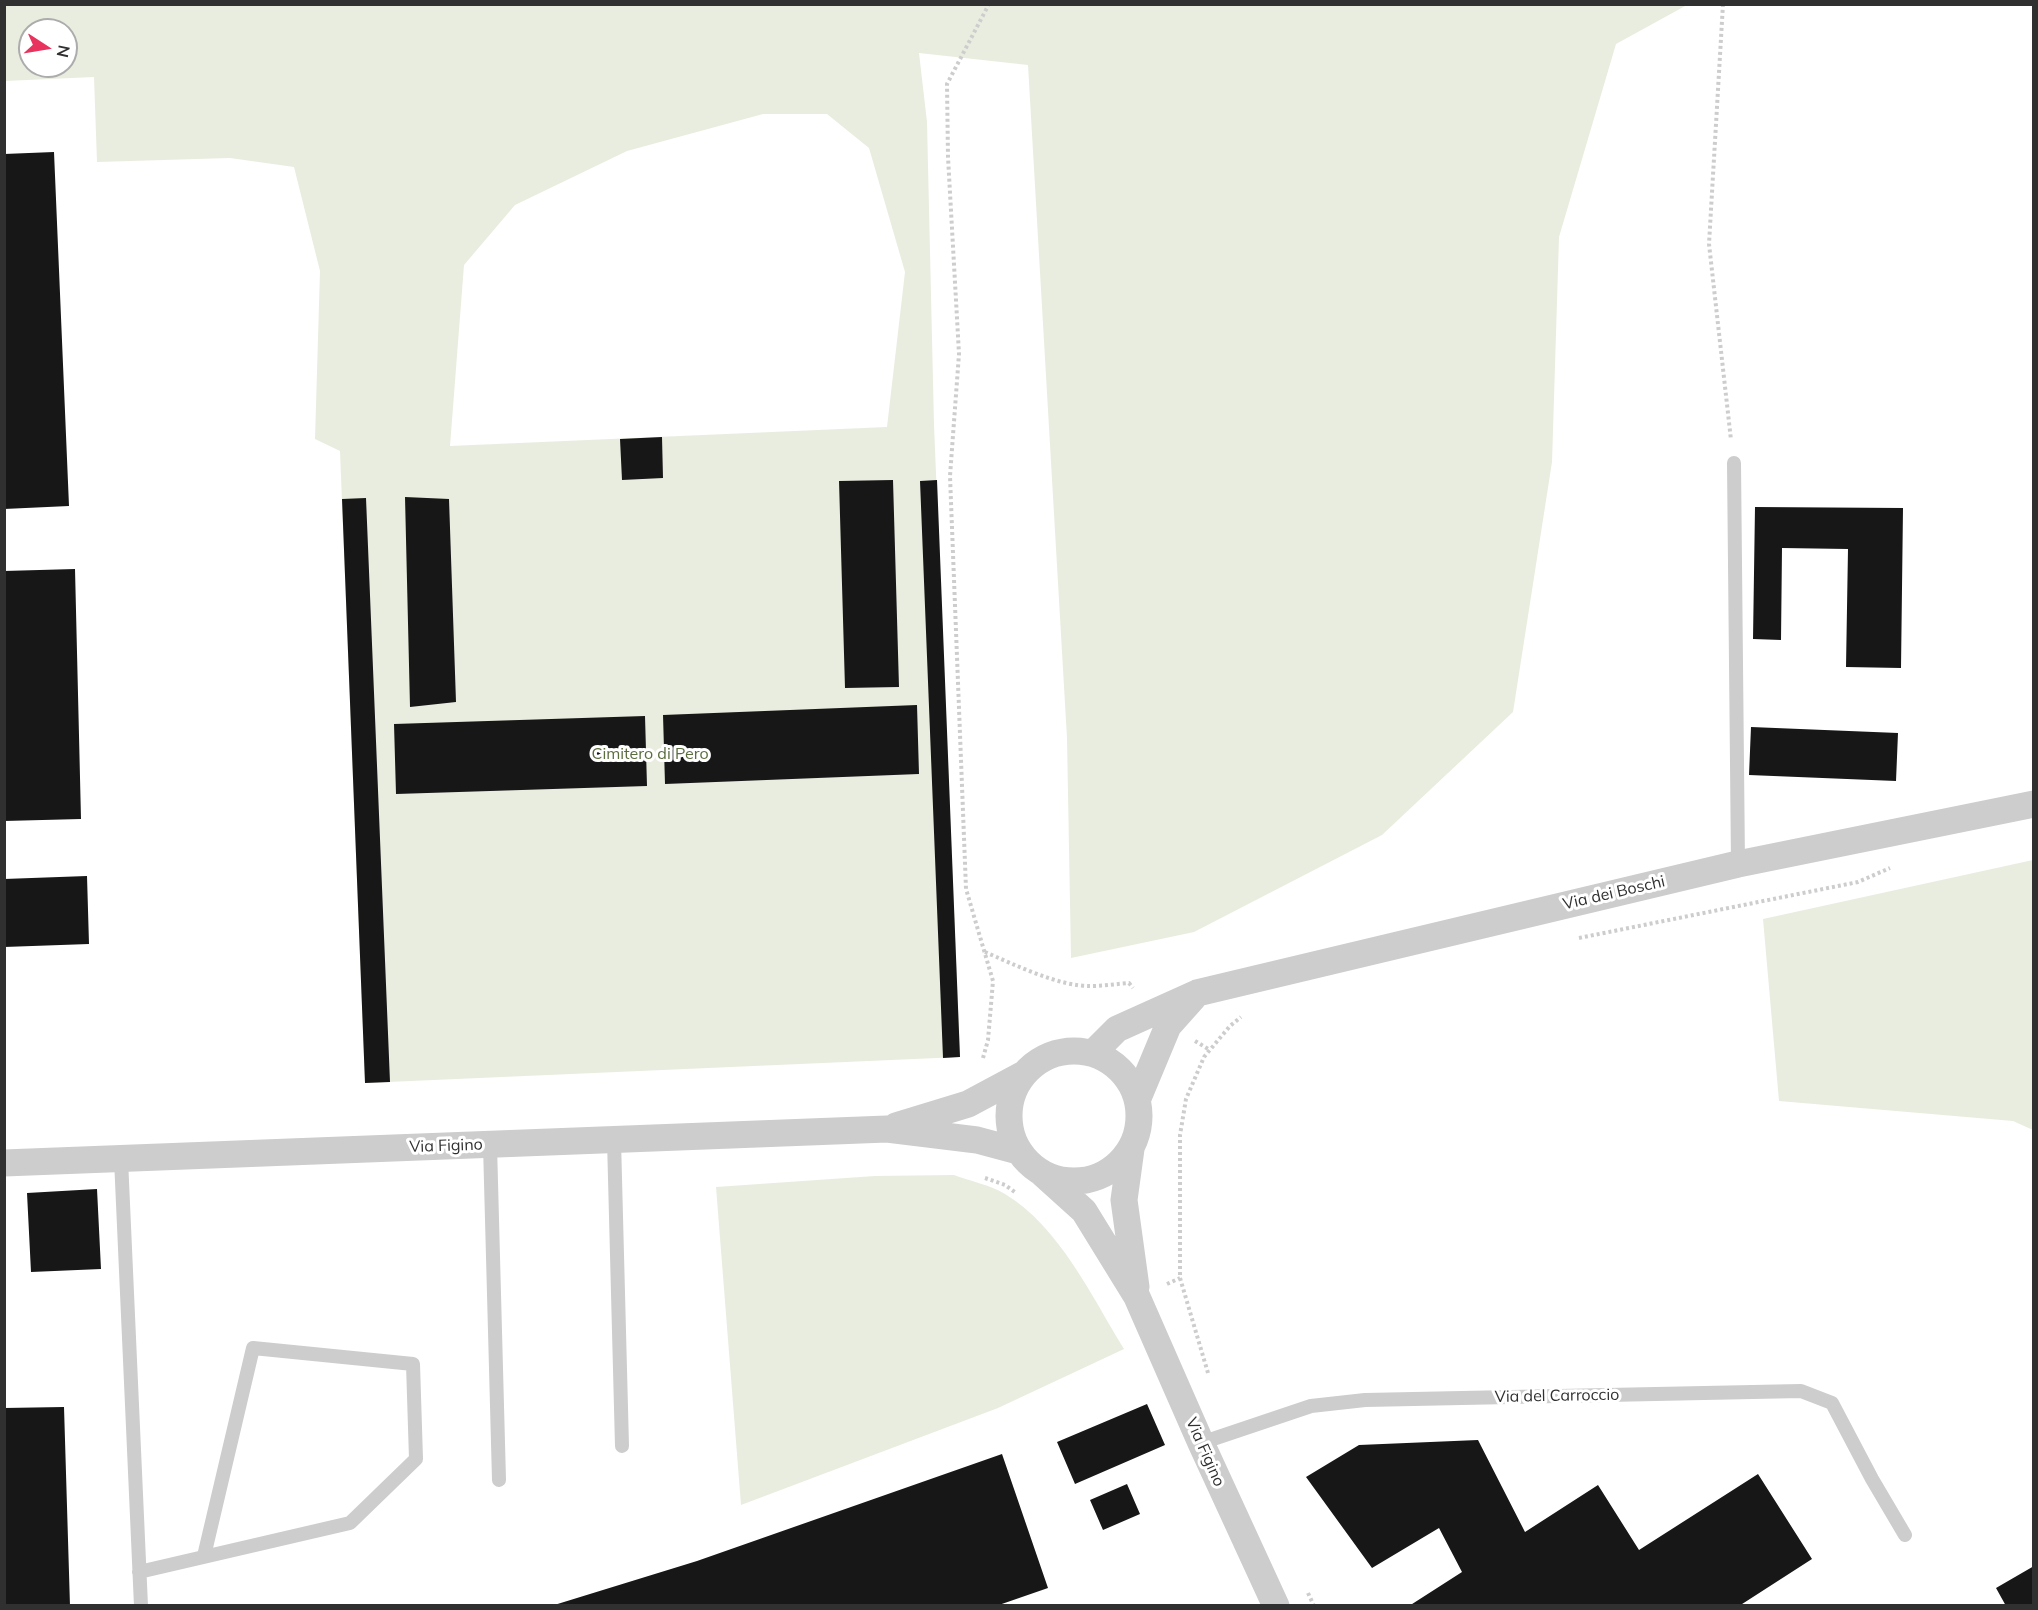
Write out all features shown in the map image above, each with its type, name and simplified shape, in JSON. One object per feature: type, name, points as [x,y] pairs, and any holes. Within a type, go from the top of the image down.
[{"type":"street","name":"Via dei Boschi","points":[[1093,1053],[1117,1029],[1160,1019],[1197,993],[1738,864],[2034,804]]},
{"type":"street","name":"Via dei Boschi","points":[[1138,1098],[1160,1019]]},
{"type":"street","points":[[1070,1051],[1093,1053],[1106,1058],[1129,1080],[1138,1098],[1140,1116],[1138,1132],[1131,1149],[1117,1167],[1089,1181],[1066,1182],[1043,1174],[1029,1164],[1018,1151],[1010,1132],[1009,1111],[1012,1096],[1024,1074],[1039,1061],[1055,1053],[1070,1051]]},
{"type":"street","name":"Via Figino","points":[[886,1129],[968,1104],[1024,1074]]},
{"type":"street","name":"Via Figino","points":[[4,1163],[886,1129],[977,1140],[1018,1151]]},
{"type":"street","name":"Via Figino","points":[[1131,1149],[1124,1200],[1137,1297]]},
{"type":"street","name":"Via Figino","points":[[1043,1174],[1084,1211],[1137,1297],[1276,1605]]},
{"type":"lane","points":[[1734,463],[1738,864]]},
{"type":"lane","points":[[614,1140],[622,1446]]},
{"type":"lane","points":[[490,1145],[499,1480]]},
{"type":"lane","points":[[121,1159],[141,1605]]},
{"type":"lane","points":[[139,1572],[350,1523],[416,1459],[413,1364],[253,1347],[204,1556]]},
{"type":"lane","name":"Via del Carroccio","points":[[1201,1443],[1311,1406],[1365,1400],[1801,1391],[1832,1403],[1905,1535]]},
{"type":"path","points":[[983,1060],[988,1040],[993,981],[966,889],[950,476],[958,354],[948,157],[947,84],[989,4]]},
{"type":"path","points":[[1723,4],[1709,244],[1734,463]]},
{"type":"path","points":[[1579,938],[1858,882],[1899,864]]},
{"type":"path","points":[[984,952],[1060,981],[1089,987],[1128,982],[1160,1019],[1210,1050]]},
{"type":"path","points":[[1209,1376],[1180,1278],[1180,1135],[1186,1099],[1204,1057],[1230,1026],[1247,1013]]},
{"type":"path","points":[[975,1175],[1005,1185],[1022,1197]]},
{"type":"green space","name":"Cimitero di Pero","points":[[4,5],[1687,5],[1616,44],[1559,237],[1552,462],[1513,712],[1382,835],[1194,932],[1071,958],[1067,738],[1028,65],[919,53],[927,122],[934,425],[960,1057],[365,1083],[340,451],[315,439],[320,271],[294,167],[230,158],[97,162],[94,77],[78,78],[78,18],[18,18],[18,78],[72,78],[5,81]],"holes":[[[763,114],[827,114],[869,148],[905,272],[887,427],[450,446],[464,265],[515,205],[627,151]]]},
{"type":"green space","points":[[2033,860],[2033,1130],[2013,1121],[1779,1101],[1763,919]]},
{"type":"green space","points":[[954,1175],[1005,1194],[1042,1224],[1073,1264],[1124,1349],[998,1408],[741,1505],[716,1187],[875,1176]]},
{"type":"building","points":[[54,152],[69,506],[4,509],[4,154]]},
{"type":"building","points":[[662,437],[663,478],[622,480],[620,439]]},
{"type":"building","points":[[893,480],[899,687],[845,688],[839,481]]},
{"type":"building","points":[[937,480],[960,1057],[943,1058],[920,481]]},
{"type":"building","points":[[405,497],[449,499],[456,702],[410,707]]},
{"type":"building","points":[[366,498],[390,1082],[365,1083],[342,499]]},
{"type":"building","points":[[1755,507],[1903,508],[1901,668],[1846,667],[1848,549],[1782,548],[1781,640],[1753,639]]},
{"type":"building","points":[[75,569],[81,819],[4,821],[4,571]]},
{"type":"building","points":[[917,705],[919,774],[665,784],[663,715]]},
{"type":"building","points":[[645,716],[647,786],[396,794],[394,724]]},
{"type":"building","points":[[1751,727],[1898,733],[1896,781],[1749,775]]},
{"type":"building","points":[[87,876],[89,944],[4,947],[4,879]]},
{"type":"building","points":[[97,1189],[101,1269],[31,1272],[27,1193]]},
{"type":"building","points":[[1147,1404],[1165,1445],[1075,1484],[1057,1442]]},
{"type":"building","points":[[64,1407],[70,1606],[4,1606],[4,1408]]},
{"type":"building","points":[[1478,1440],[1525,1532],[1598,1485],[1639,1550],[1758,1474],[1812,1559],[1739,1606],[1409,1606],[1462,1572],[1439,1528],[1372,1568],[1306,1477],[1359,1445]]},
{"type":"building","points":[[1002,1454],[1048,1588],[996,1606],[551,1606],[697,1561]]},
{"type":"building","points":[[1127,1484],[1140,1514],[1103,1530],[1090,1500]]},
{"type":"building","points":[[2034,1566],[2034,1606],[2006,1606],[1996,1588]]}]
